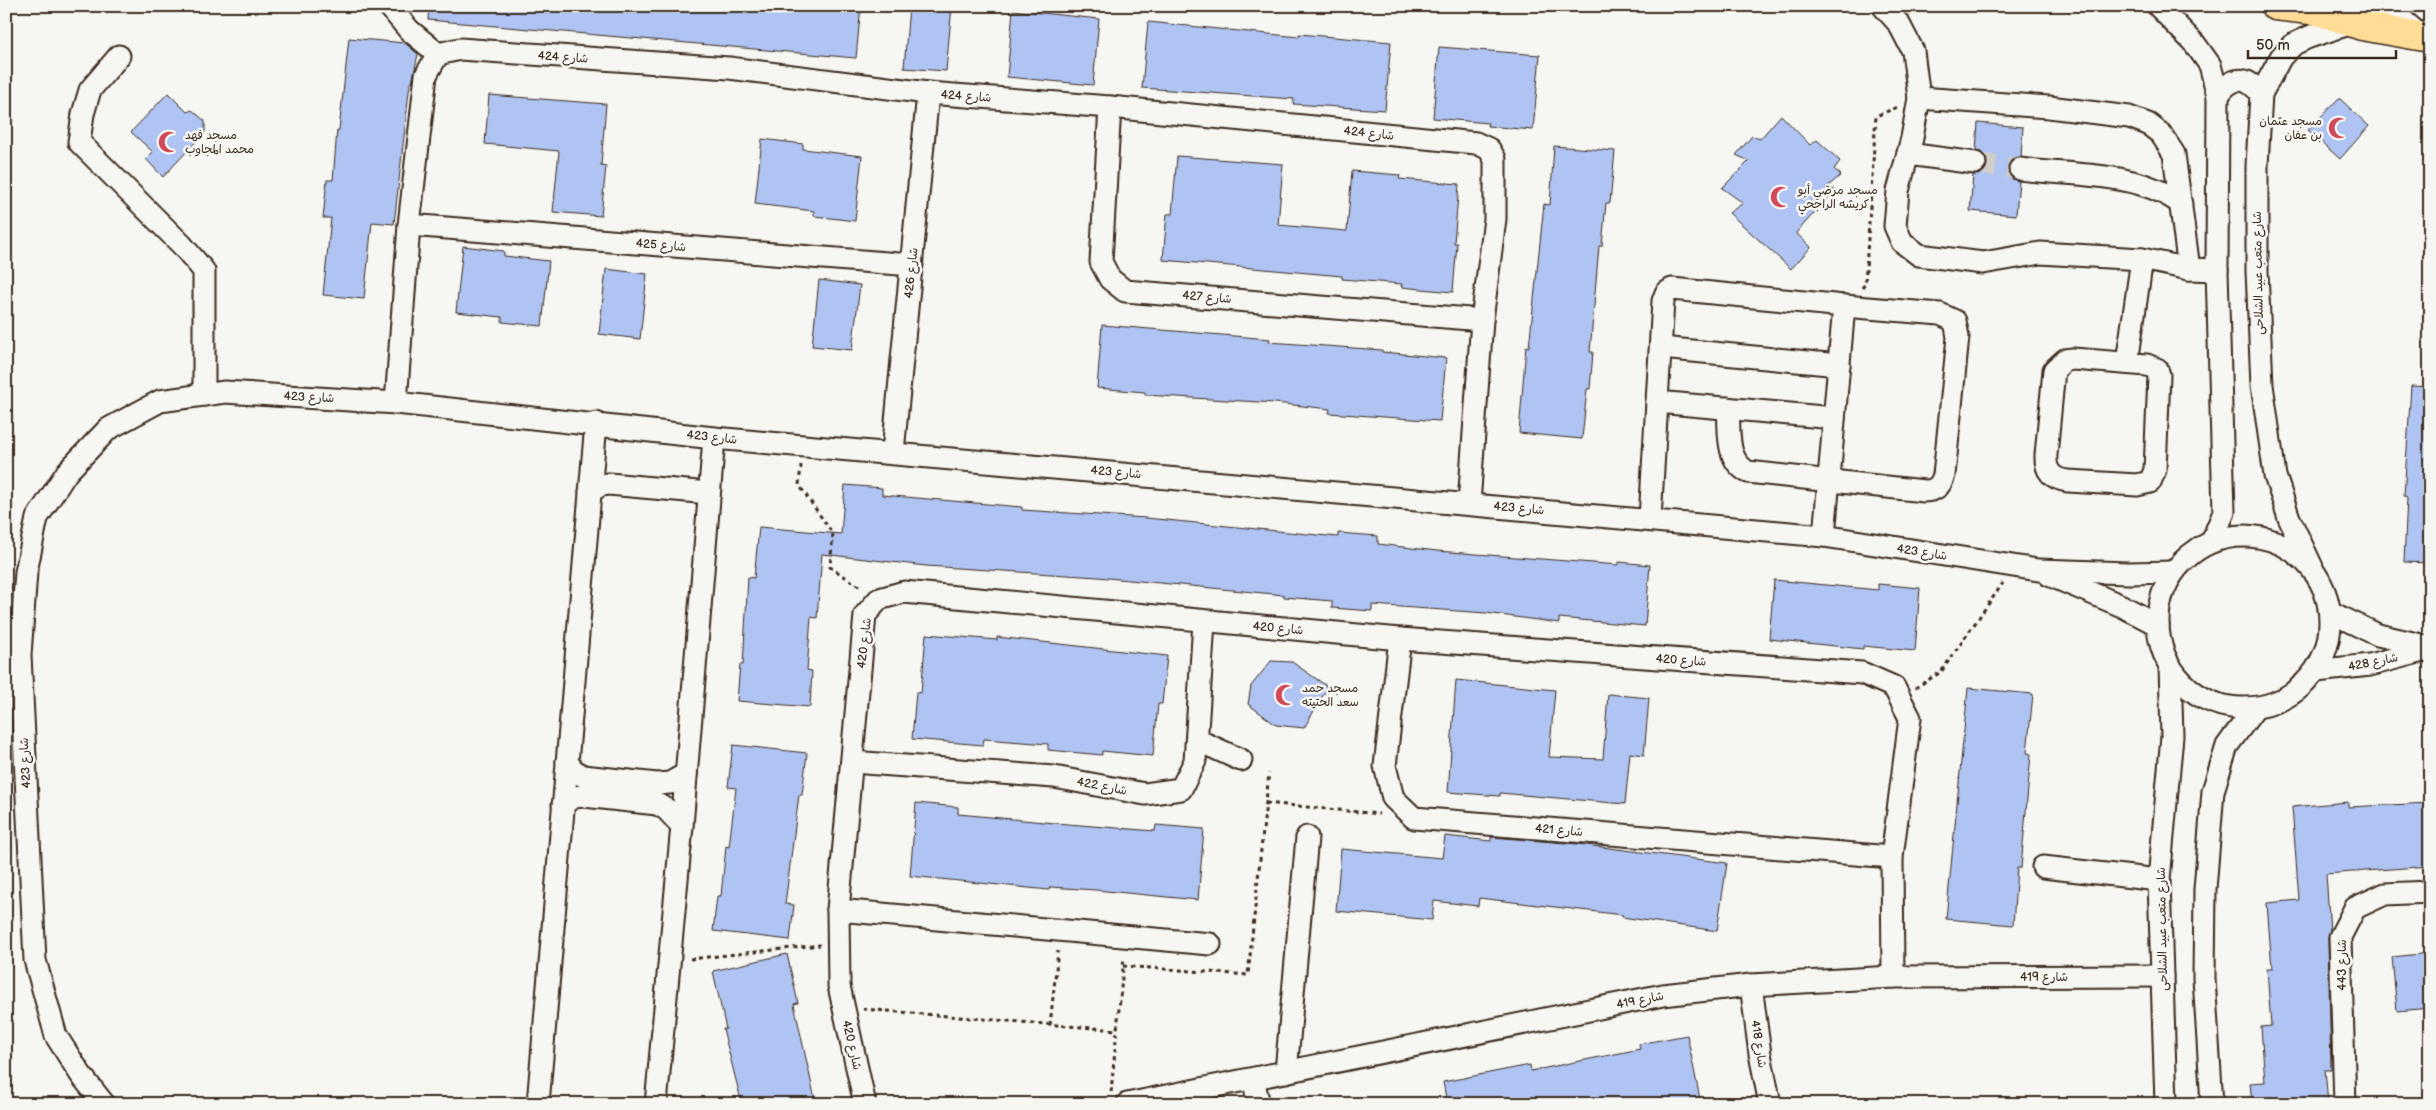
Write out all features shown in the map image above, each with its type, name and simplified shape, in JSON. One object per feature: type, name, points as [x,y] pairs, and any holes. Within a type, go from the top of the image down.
[{"type":"main road","points":[[2275,6],[2362,15],[2426,37]]},
{"type":"street","points":[[389,6],[410,30],[438,54],[426,75],[409,225],[396,403]]},
{"type":"street","points":[[1883,6],[1899,24],[1913,50],[1919,98],[1898,192],[1895,226],[1902,242],[1919,255],[1983,263],[2040,253],[2142,259],[2189,269],[2217,270]]},
{"type":"street","points":[[2158,6],[2195,44],[2210,65],[2218,96],[2217,270],[2224,512],[2212,541]]},
{"type":"street","name":"شارع متعب عبيد الشلاحى","points":[[2312,567],[2289,518],[2275,476],[2262,385],[2256,271],[2257,166],[2261,94],[2281,57],[2294,44],[2362,15]]},
{"type":"street","name":"شارع 424","points":[[438,54],[460,50],[729,68],[928,93],[1110,107],[1476,143],[1489,149],[1495,159],[1495,219],[1482,320],[1469,504]]},
{"type":"street","points":[[119,56],[90,90],[83,114],[79,142],[182,245],[204,272],[204,395]]},
{"type":"street","points":[[2218,96],[2226,85],[2239,80],[2252,83],[2261,94]]},
{"type":"street","name":"شارع 426","points":[[893,452],[928,93]]},
{"type":"street","points":[[1919,98],[2049,107],[2129,117],[2148,124],[2161,134],[2174,154],[2189,269]]},
{"type":"street","name":"شارع 427","points":[[1110,107],[1101,262],[1110,279],[1125,290],[1482,320]]},
{"type":"street","points":[[1908,154],[1974,163]]},
{"type":"street","points":[[2020,169],[2136,181],[2168,194],[2182,204]]},
{"type":"street","name":"شارع 425","points":[[409,225],[912,265]]},
{"type":"street","points":[[2127,363],[2142,259]]},
{"type":"street","points":[[1650,519],[1663,301],[1666,293],[1672,290],[1948,316],[1955,321],[1958,337],[1944,475],[1938,488],[1931,491],[1748,472],[1741,468],[1732,455],[1728,408]]},
{"type":"street","points":[[1824,536],[1844,306]]},
{"type":"street","points":[[1661,348],[1839,364]]},
{"type":"street","points":[[2065,360],[2127,363],[2152,366],[2159,374],[2154,477],[2144,486],[2058,480],[2050,474],[2045,465],[2054,370],[2065,360]]},
{"type":"street","name":"شارع 423","points":[[104,1103],[81,1075],[56,1036],[34,960],[20,655],[26,572],[37,518],[67,472],[108,429],[160,401],[225,392],[396,403],[596,423],[714,438],[893,452],[1824,536],[2038,570],[2129,574],[2173,572]]},
{"type":"street","points":[[1657,402],[1834,418]]},
{"type":"street","points":[[538,1104],[596,423]]},
{"type":"street","points":[[656,1104],[682,826],[714,438]]},
{"type":"street","points":[[590,492],[602,485],[609,484],[709,494]]},
{"type":"street","points":[[2240,535],[2268,538],[2293,551],[2312,567],[2324,589],[2330,612],[2330,633],[2325,653],[2316,671],[2293,693],[2279,702],[2255,708],[2230,708],[2206,700],[2185,685],[2170,666],[2161,646],[2158,625],[2162,597],[2173,572],[2190,554],[2212,541],[2240,535]]},
{"type":"street","name":"شارع 423","points":[[2038,570],[2122,606],[2158,625]]},
{"type":"street","name":"شارع 420","points":[[865,1104],[839,986],[838,910],[865,615],[880,599],[904,592],[1204,622],[1400,639],[1862,673],[1894,688],[1910,718],[1892,857],[1893,977]]},
{"type":"street","name":"شارع 428","points":[[2330,612],[2378,635],[2430,648]]},
{"type":"street","name":"شارع 422","points":[[852,762],[1054,777],[1145,794],[1181,789],[1196,750],[1204,622]]},
{"type":"street","points":[[1400,639],[1385,766],[1393,798],[1414,818]]},
{"type":"street","name":"شارع 428","points":[[2316,671],[2370,665],[2430,648]]},
{"type":"street","name":"شارع متعب عبيد الشلاحى","points":[[2166,1104],[2159,880],[2172,736],[2170,666]]},
{"type":"street","points":[[2212,1104],[2204,978],[2205,889],[2213,791],[2227,746],[2255,708]]},
{"type":"street","points":[[567,761],[572,769],[583,776],[670,783],[686,774]]},
{"type":"street","points":[[563,804],[574,797],[584,796],[657,804],[666,809],[682,826]]},
{"type":"street","name":"شارع 421","points":[[1414,818],[1892,857]]},
{"type":"street","points":[[1286,1072],[1307,837]]},
{"type":"street","points":[[2044,867],[2159,880]]},
{"type":"street","name":"شارع 443","points":[[2345,1104],[2340,937],[2355,908],[2385,894],[2430,892]]},
{"type":"street","points":[[838,910],[1210,944]]},
{"type":"street","name":"شارع 419","points":[[1119,1099],[1253,1079],[1663,995],[1751,985],[1893,977],[2162,976]]},
{"type":"street","name":"شارع 418","points":[[1751,985],[1760,1054],[1770,1104]]},
{"type":"street","points":[[1253,1079],[1259,1104]]},
{"type":"path","points":[[1844,306],[1865,284],[1876,116],[1919,98]]},
{"type":"path","points":[[803,445],[800,486],[834,534],[830,566],[880,599]]},
{"type":"path","points":[[1899,697],[1941,672],[2014,567]]},
{"type":"path","points":[[1123,966],[1248,975],[1269,773]]},
{"type":"path","points":[[1266,803],[1414,818]]},
{"type":"path","points":[[1050,1025],[1060,930]]},
{"type":"path","points":[[1119,1099],[1117,1030],[1126,936]]},
{"type":"path","points":[[669,961],[839,942]]},
{"type":"path","points":[[844,1008],[1117,1030]]},
{"type":"building","points":[[429,6],[861,6],[856,58],[428,20]]},
{"type":"building","points":[[909,6],[952,6],[946,71],[904,68]]},
{"type":"building","points":[[1013,10],[1099,19],[1093,85],[1007,77]]},
{"type":"building","points":[[1148,22],[1299,37],[1299,34],[1391,42],[1385,110],[1293,104],[1294,99],[1142,88]]},
{"type":"building","points":[[349,38],[405,43],[418,54],[412,83],[410,83],[394,224],[372,222],[364,299],[323,295],[331,218],[323,218],[327,180],[333,180],[337,130],[339,130]]},
{"type":"building","points":[[1439,47],[1540,55],[1533,130],[1487,126],[1488,123],[1433,118]]},
{"type":"building","name":"مسجد فهد محمد المجاوب","points":[[168,93],[187,112],[192,110],[205,121],[205,132],[163,177],[146,159],[153,152],[131,132]]},
{"type":"building","points":[[489,95],[606,104],[601,165],[606,166],[601,216],[553,212],[559,151],[485,144]]},
{"type":"building","name":"مسجد عثمان بن عفان","points":[[2339,98],[2369,126],[2340,159],[2308,130]]},
{"type":"building","name":"مسجد مرضي أبو كريشه الراجحي","points":[[1781,115],[1810,145],[1817,140],[1840,161],[1834,169],[1841,175],[1826,188],[1835,190],[1796,233],[1811,247],[1791,269],[1729,213],[1743,203],[1722,188],[1749,161],[1736,155],[1752,136],[1760,139]]},
{"type":"building","points":[[1978,123],[2023,127],[2021,157],[2010,161],[2008,168],[2012,179],[2019,181],[2016,215],[1970,211],[1973,175],[1985,171],[1987,164],[1983,153],[1976,150]]},
{"type":"building","points":[[762,139],[803,144],[803,149],[862,156],[855,221],[814,216],[814,211],[755,204]]},
{"type":"building","points":[[1554,146],[1615,151],[1610,203],[1606,203],[1602,246],[1599,246],[1590,352],[1593,352],[1590,389],[1587,389],[1582,439],[1519,433],[1526,346],[1529,347],[1544,204],[1550,205]]},
{"type":"building","points":[[1177,156],[1283,164],[1278,225],[1347,231],[1352,171],[1400,175],[1399,179],[1459,184],[1454,243],[1457,243],[1453,292],[1401,287],[1402,284],[1342,279],[1342,276],[1163,260],[1167,214],[1172,214]]},
{"type":"building","points":[[463,246],[504,251],[504,256],[549,261],[542,326],[502,322],[502,317],[456,312]]},
{"type":"building","points":[[606,269],[647,274],[640,339],[599,334]]},
{"type":"building","points":[[819,280],[860,285],[852,350],[812,346]]},
{"type":"building","points":[[1102,325],[1270,339],[1269,342],[1382,350],[1382,352],[1446,358],[1440,421],[1329,413],[1330,409],[1275,403],[1145,395],[1145,392],[1097,388]]},
{"type":"building","points":[[2411,386],[2430,387],[2430,563],[2404,562],[2407,497],[2404,496]]},
{"type":"building","points":[[845,485],[882,488],[882,495],[1022,507],[1022,510],[1146,518],[1338,537],[1338,533],[1378,536],[1378,544],[1437,551],[1619,565],[1619,562],[1650,565],[1645,626],[1559,618],[1559,623],[1486,613],[1372,605],[1372,611],[1332,608],[1332,601],[1284,597],[1284,595],[1098,577],[926,566],[822,554],[817,618],[811,617],[807,670],[812,671],[810,707],[737,701],[740,664],[743,665],[748,577],[754,578],[759,527],[841,534]]},
{"type":"building","points":[[1774,580],[1878,590],[1878,584],[1920,588],[1915,651],[1863,646],[1863,649],[1769,639]]},
{"type":"building","points":[[926,634],[997,640],[997,637],[1167,656],[1162,704],[1158,704],[1153,756],[1102,751],[1102,755],[1048,750],[1048,744],[984,739],[983,745],[912,739],[916,692],[921,693]]},
{"type":"building","name":"مسجد حمد سعد الحتيته","points":[[1271,661],[1292,662],[1328,687],[1304,728],[1276,725],[1248,704],[1251,686]]},
{"type":"building","points":[[1456,680],[1555,690],[1549,757],[1603,759],[1608,694],[1649,698],[1644,755],[1630,753],[1625,804],[1500,793],[1500,796],[1448,792]]},
{"type":"building","points":[[1968,688],[2033,694],[2027,753],[2031,754],[2021,868],[2017,868],[2013,925],[1946,919]]},
{"type":"building","points":[[733,745],[807,753],[802,795],[799,795],[785,904],[794,905],[790,940],[713,931],[717,896],[721,896],[726,846],[729,847],[736,788],[728,787]]},
{"type":"building","points":[[2348,802],[2348,807],[2430,803],[2430,866],[2326,874],[2330,930],[2328,937],[2331,1069],[2325,1069],[2328,1104],[2252,1104],[2250,1083],[2265,1082],[2261,1027],[2271,1026],[2267,969],[2272,969],[2267,903],[2299,900],[2292,807]]},
{"type":"building","points":[[916,803],[958,807],[958,814],[1055,823],[1155,831],[1156,825],[1204,829],[1198,900],[1096,890],[1050,887],[1049,890],[910,876]]},
{"type":"building","points":[[1445,836],[1491,841],[1491,837],[1578,844],[1727,863],[1717,931],[1622,917],[1623,915],[1479,898],[1478,906],[1434,901],[1432,920],[1336,911],[1341,849],[1442,858]]},
{"type":"building","points":[[2430,953],[2430,1008],[2397,1011],[2392,957]]},
{"type":"building","points":[[787,954],[798,1003],[794,1004],[816,1104],[742,1104],[723,1029],[726,1029],[713,971]]},
{"type":"building","points":[[1687,1035],[1701,1104],[1447,1104],[1443,1082],[1530,1065],[1531,1071],[1640,1049],[1639,1044]]},
{"type":"tunnel","points":[[1975,163],[2020,169]]},
{"type":"place","name":"مسجد عثمان بن عفان","points":[[2339,128]]},
{"type":"place","name":"مسجد فهد محمد المجاوب","points":[[169,142]]},
{"type":"place","name":"مسجد مرضي أبو كريشه الراجحي","points":[[1781,197]]},
{"type":"place","name":"مسجد حمد سعد الحتيته","points":[[1286,695]]}]
